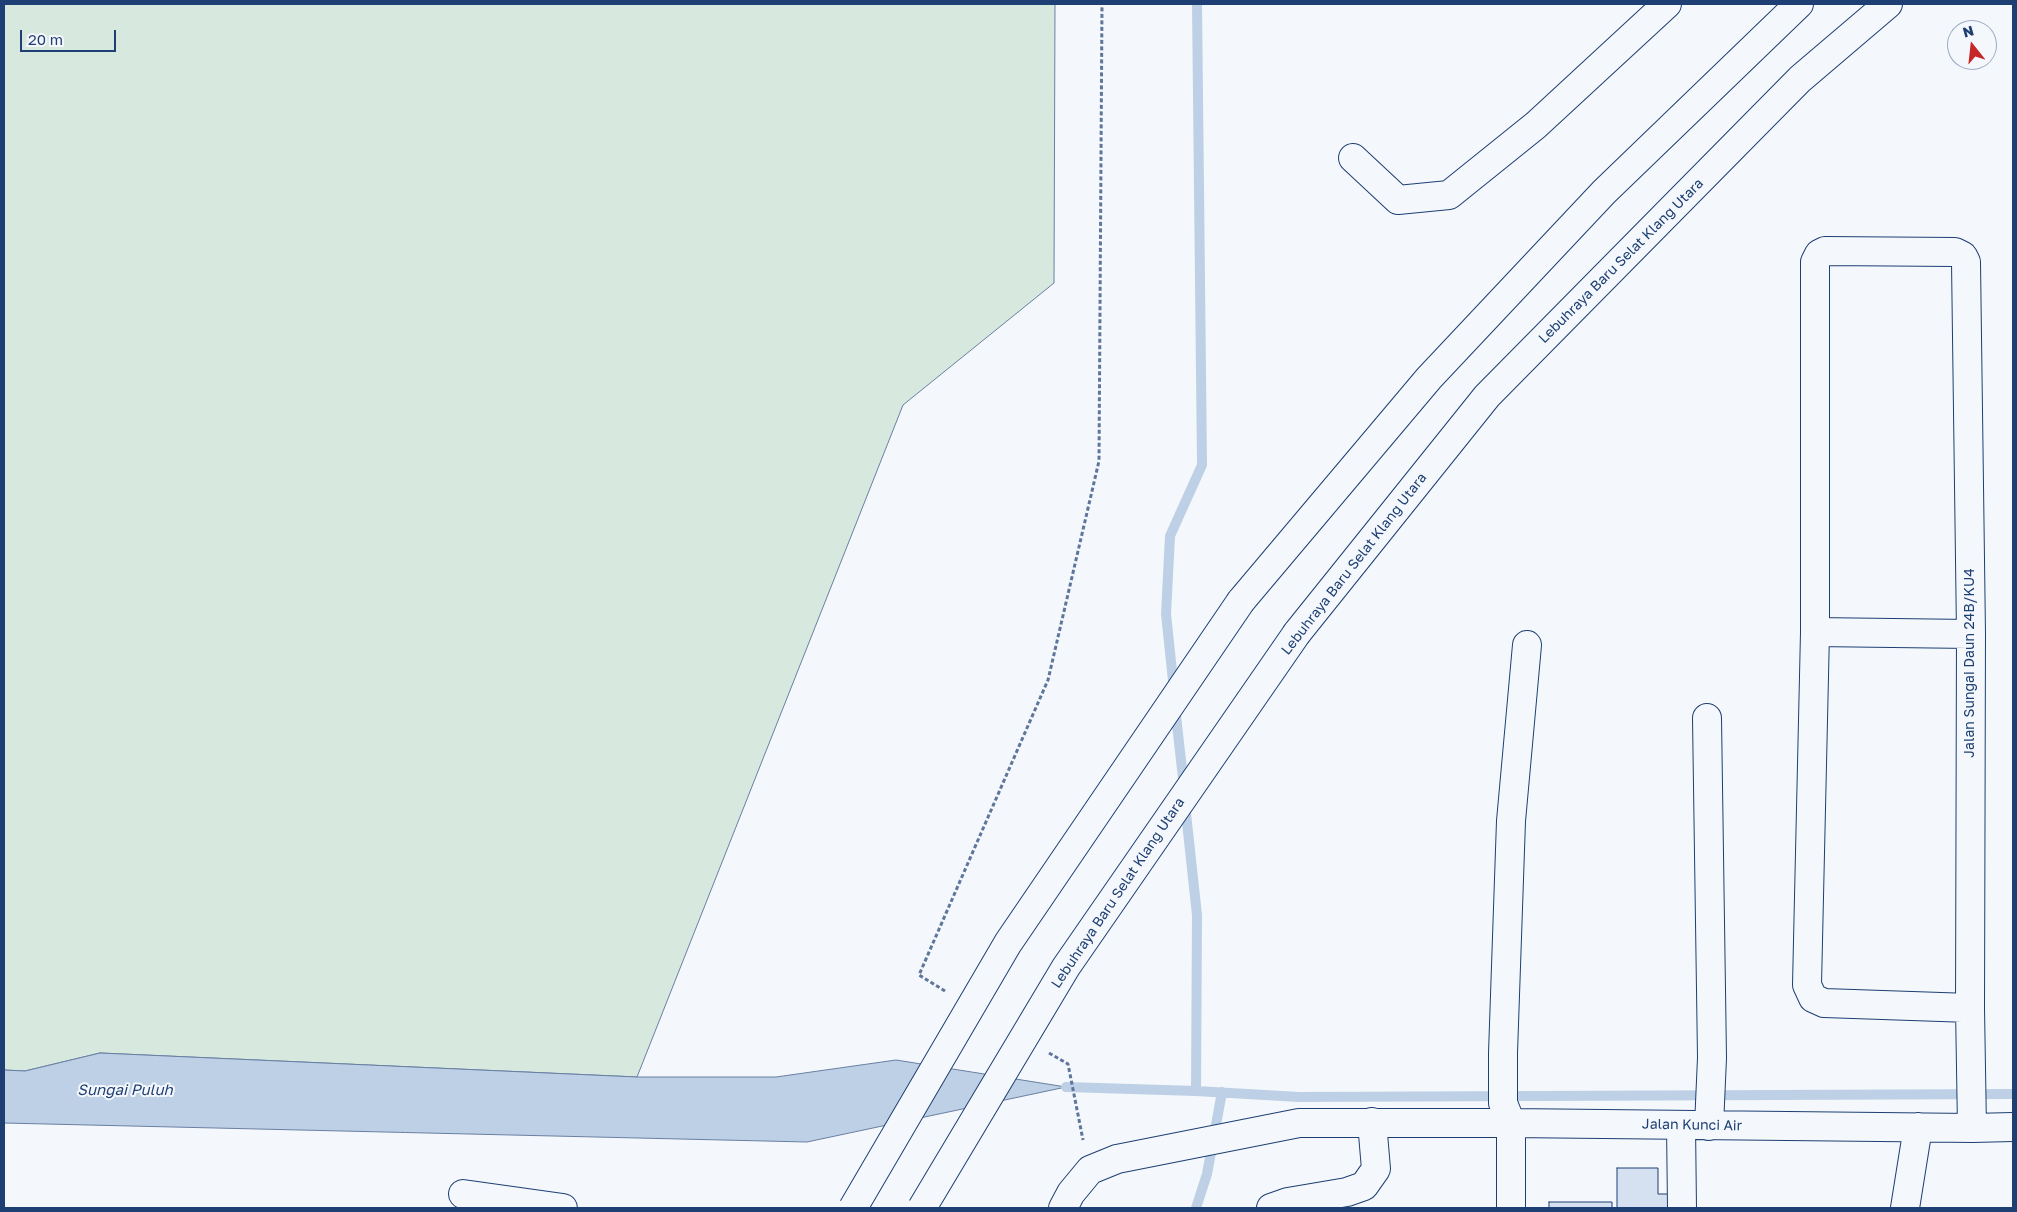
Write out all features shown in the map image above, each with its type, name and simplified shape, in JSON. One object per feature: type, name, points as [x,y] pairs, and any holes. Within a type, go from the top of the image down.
[{"type":"main road","points":[[1353,158],[1398,200],[1449,195],[1536,125],[1667,4]]},
{"type":"main road","points":[[853,1208],[1008,944],[1241,602],[1429,378],[1604,192],[1799,4]]},
{"type":"main road","name":"Lebuhraya Baru Selat Klang Utara","points":[[922,1208],[1066,967],[1297,633],[1487,396],[1800,79],[1888,4]]},
{"type":"main road","name":"Jalan Sungai Daun 24B/KU4","points":[[1815,632],[1815,262],[1819,254],[1825,251],[1955,252],[1963,256],[1966,262],[1971,634],[1970,1008],[1972,1117]]},
{"type":"main road","points":[[1970,1008],[1824,1003],[1813,998],[1807,985],[1815,632],[1971,634]]},
{"type":"main road","points":[[1510,1208],[1503,1053],[1512,821],[1527,644]]},
{"type":"main road","points":[[1707,718],[1712,1058],[1709,1116]]},
{"type":"main road","name":"Jalan Kunci Air","points":[[1063,1208],[1071,1193],[1090,1170],[1117,1159],[1300,1123],[1372,1122],[1507,1113],[1681,1124],[1709,1116],[1918,1128],[1972,1117],[2013,1127]]},
{"type":"main road","points":[[1271,1208],[1288,1202],[1346,1192],[1364,1186],[1376,1169],[1372,1122]]},
{"type":"main road","points":[[1681,1124],[1682,1208]]},
{"type":"main road","points":[[1906,1208],[1918,1128]]},
{"type":"main road","points":[[463,1194],[563,1208]]},
{"type":"path","points":[[952,995],[919,975],[1048,680],[1099,461],[1102,4]]},
{"type":"path","points":[[1044,1050],[1068,1064],[1078,1118]]},
{"type":"shaded area","points":[[4,4],[1055,4],[1054,283],[903,405],[637,1077],[100,1053],[25,1071],[4,1070]]},
{"type":"water","name":"Sungai Puluh","points":[[100,1053],[637,1077],[776,1077],[896,1060],[1066,1087],[807,1142],[4,1123],[4,1070],[25,1071]]},
{"type":"building","points":[[1617,1168],[1658,1168],[1658,1194],[1682,1194],[1682,1208],[1617,1208]]},
{"type":"building","points":[[1549,1202],[1612,1202],[1612,1208],[1549,1208]]},
{"type":"waterway","points":[[1174,690],[1166,614],[1170,536],[1202,465],[1197,4]]},
{"type":"waterway","points":[[1175,707],[1184,787]]},
{"type":"waterway","points":[[1185,804],[1197,915],[1196,1091]]},
{"type":"waterway","points":[[1066,1087],[1196,1091],[1299,1097],[2013,1094]]},
{"type":"waterway","points":[[1196,1208],[1207,1174],[1222,1092]]}]
